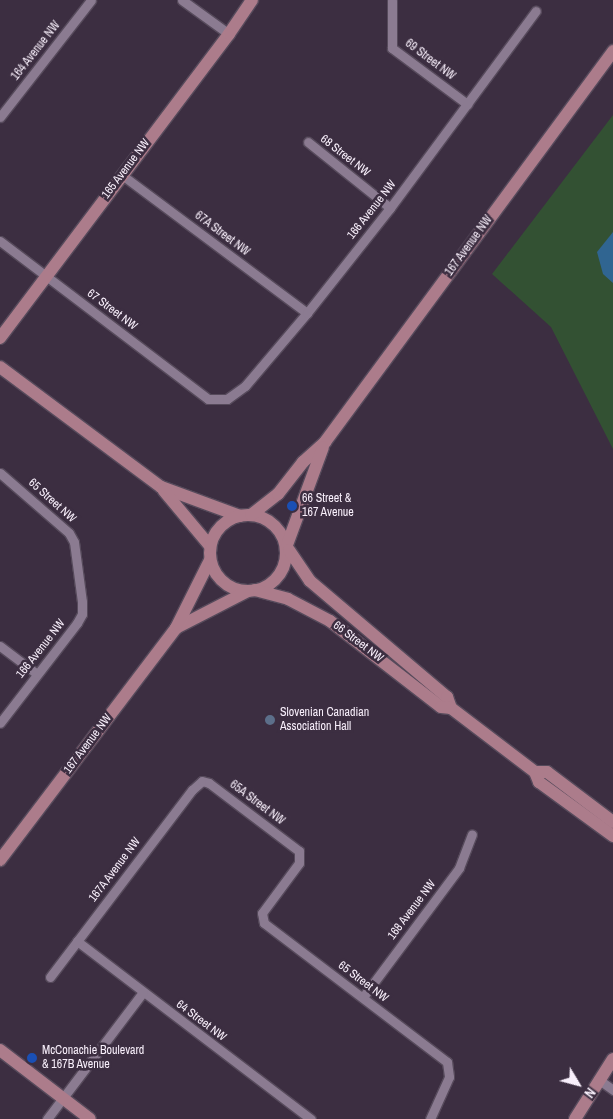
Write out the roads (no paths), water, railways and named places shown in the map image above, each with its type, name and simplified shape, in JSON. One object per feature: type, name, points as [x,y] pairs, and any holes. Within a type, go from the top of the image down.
[{"type":"main road","name":"165 Avenue NW","points":[[0,338],[230,34],[252,0]]},
{"type":"main road","name":"167 Avenue NW","points":[[246,515],[278,494],[303,462],[325,442],[613,51]]},
{"type":"main road","points":[[0,367],[161,487],[210,546]]},
{"type":"main road","name":"167 Avenue NW","points":[[288,547],[325,442]]},
{"type":"main road","points":[[161,487],[271,522],[288,547],[279,576],[268,586],[252,591],[226,584],[216,573],[210,560],[210,546],[222,526],[246,515]]},
{"type":"main road","name":"66 Street NW","points":[[288,547],[310,581],[447,697],[452,708],[535,772],[539,782],[613,836]]},
{"type":"main road","name":"167 Avenue NW","points":[[0,860],[176,628],[210,560]]},
{"type":"main road","name":"167 Avenue NW","points":[[176,628],[252,591]]},
{"type":"main road","name":"66 Street NW","points":[[252,591],[288,599],[330,621],[440,707],[452,708]]},
{"type":"main road","name":"66 Street NW","points":[[535,772],[547,772],[613,822]]},
{"type":"main road","points":[[0,1050],[90,1119]]},
{"type":"main road","points":[[575,1119],[598,1079],[613,1058]]},
{"type":"street","name":"164 Avenue NW","points":[[0,117],[91,0]]},
{"type":"street","points":[[182,0],[230,34]]},
{"type":"street","name":"69 Street NW","points":[[392,0],[392,48],[467,104]]},
{"type":"street","name":"166 Avenue NW","points":[[208,399],[227,399],[245,386],[307,313],[390,208],[536,11]]},
{"type":"street","name":"68 Street NW","points":[[308,142],[390,208]]},
{"type":"street","name":"67A Street NW","points":[[122,175],[307,313]]},
{"type":"street","name":"67 Street NW","points":[[0,241],[208,399]]},
{"type":"street","name":"65 Street NW","points":[[0,473],[69,533],[74,542],[82,614]]},
{"type":"street","name":"166 Avenue NW","points":[[0,723],[82,614]]},
{"type":"street","points":[[0,646],[37,674]]},
{"type":"street","name":"65A Street NW","points":[[202,781],[209,783],[296,848],[300,854],[299,863],[265,908],[262,918]]},
{"type":"street","name":"167A Avenue NW","points":[[50,977],[192,790],[202,781]]},
{"type":"street","name":"168 Avenue NW","points":[[363,997],[459,868],[472,834]]},
{"type":"street","name":"65 Street NW","points":[[262,918],[268,926],[363,997],[449,1066],[448,1077],[430,1119]]},
{"type":"street","name":"64 Street NW","points":[[77,941],[311,1119]]},
{"type":"street","points":[[47,1119],[143,992]]},
{"type":"street","points":[[598,1079],[613,1090]]},
{"type":"water","points":[[613,232],[613,283],[603,274],[597,252]]},
{"type":"place","name":"66 Street & 167 Avenue","points":[[292,506]]},
{"type":"place","name":"Slovenian Canadian Association Hall","points":[[270,720]]},
{"type":"place","name":"McConachie Boulevard & 167B Avenue","points":[[32,1058]]}]
